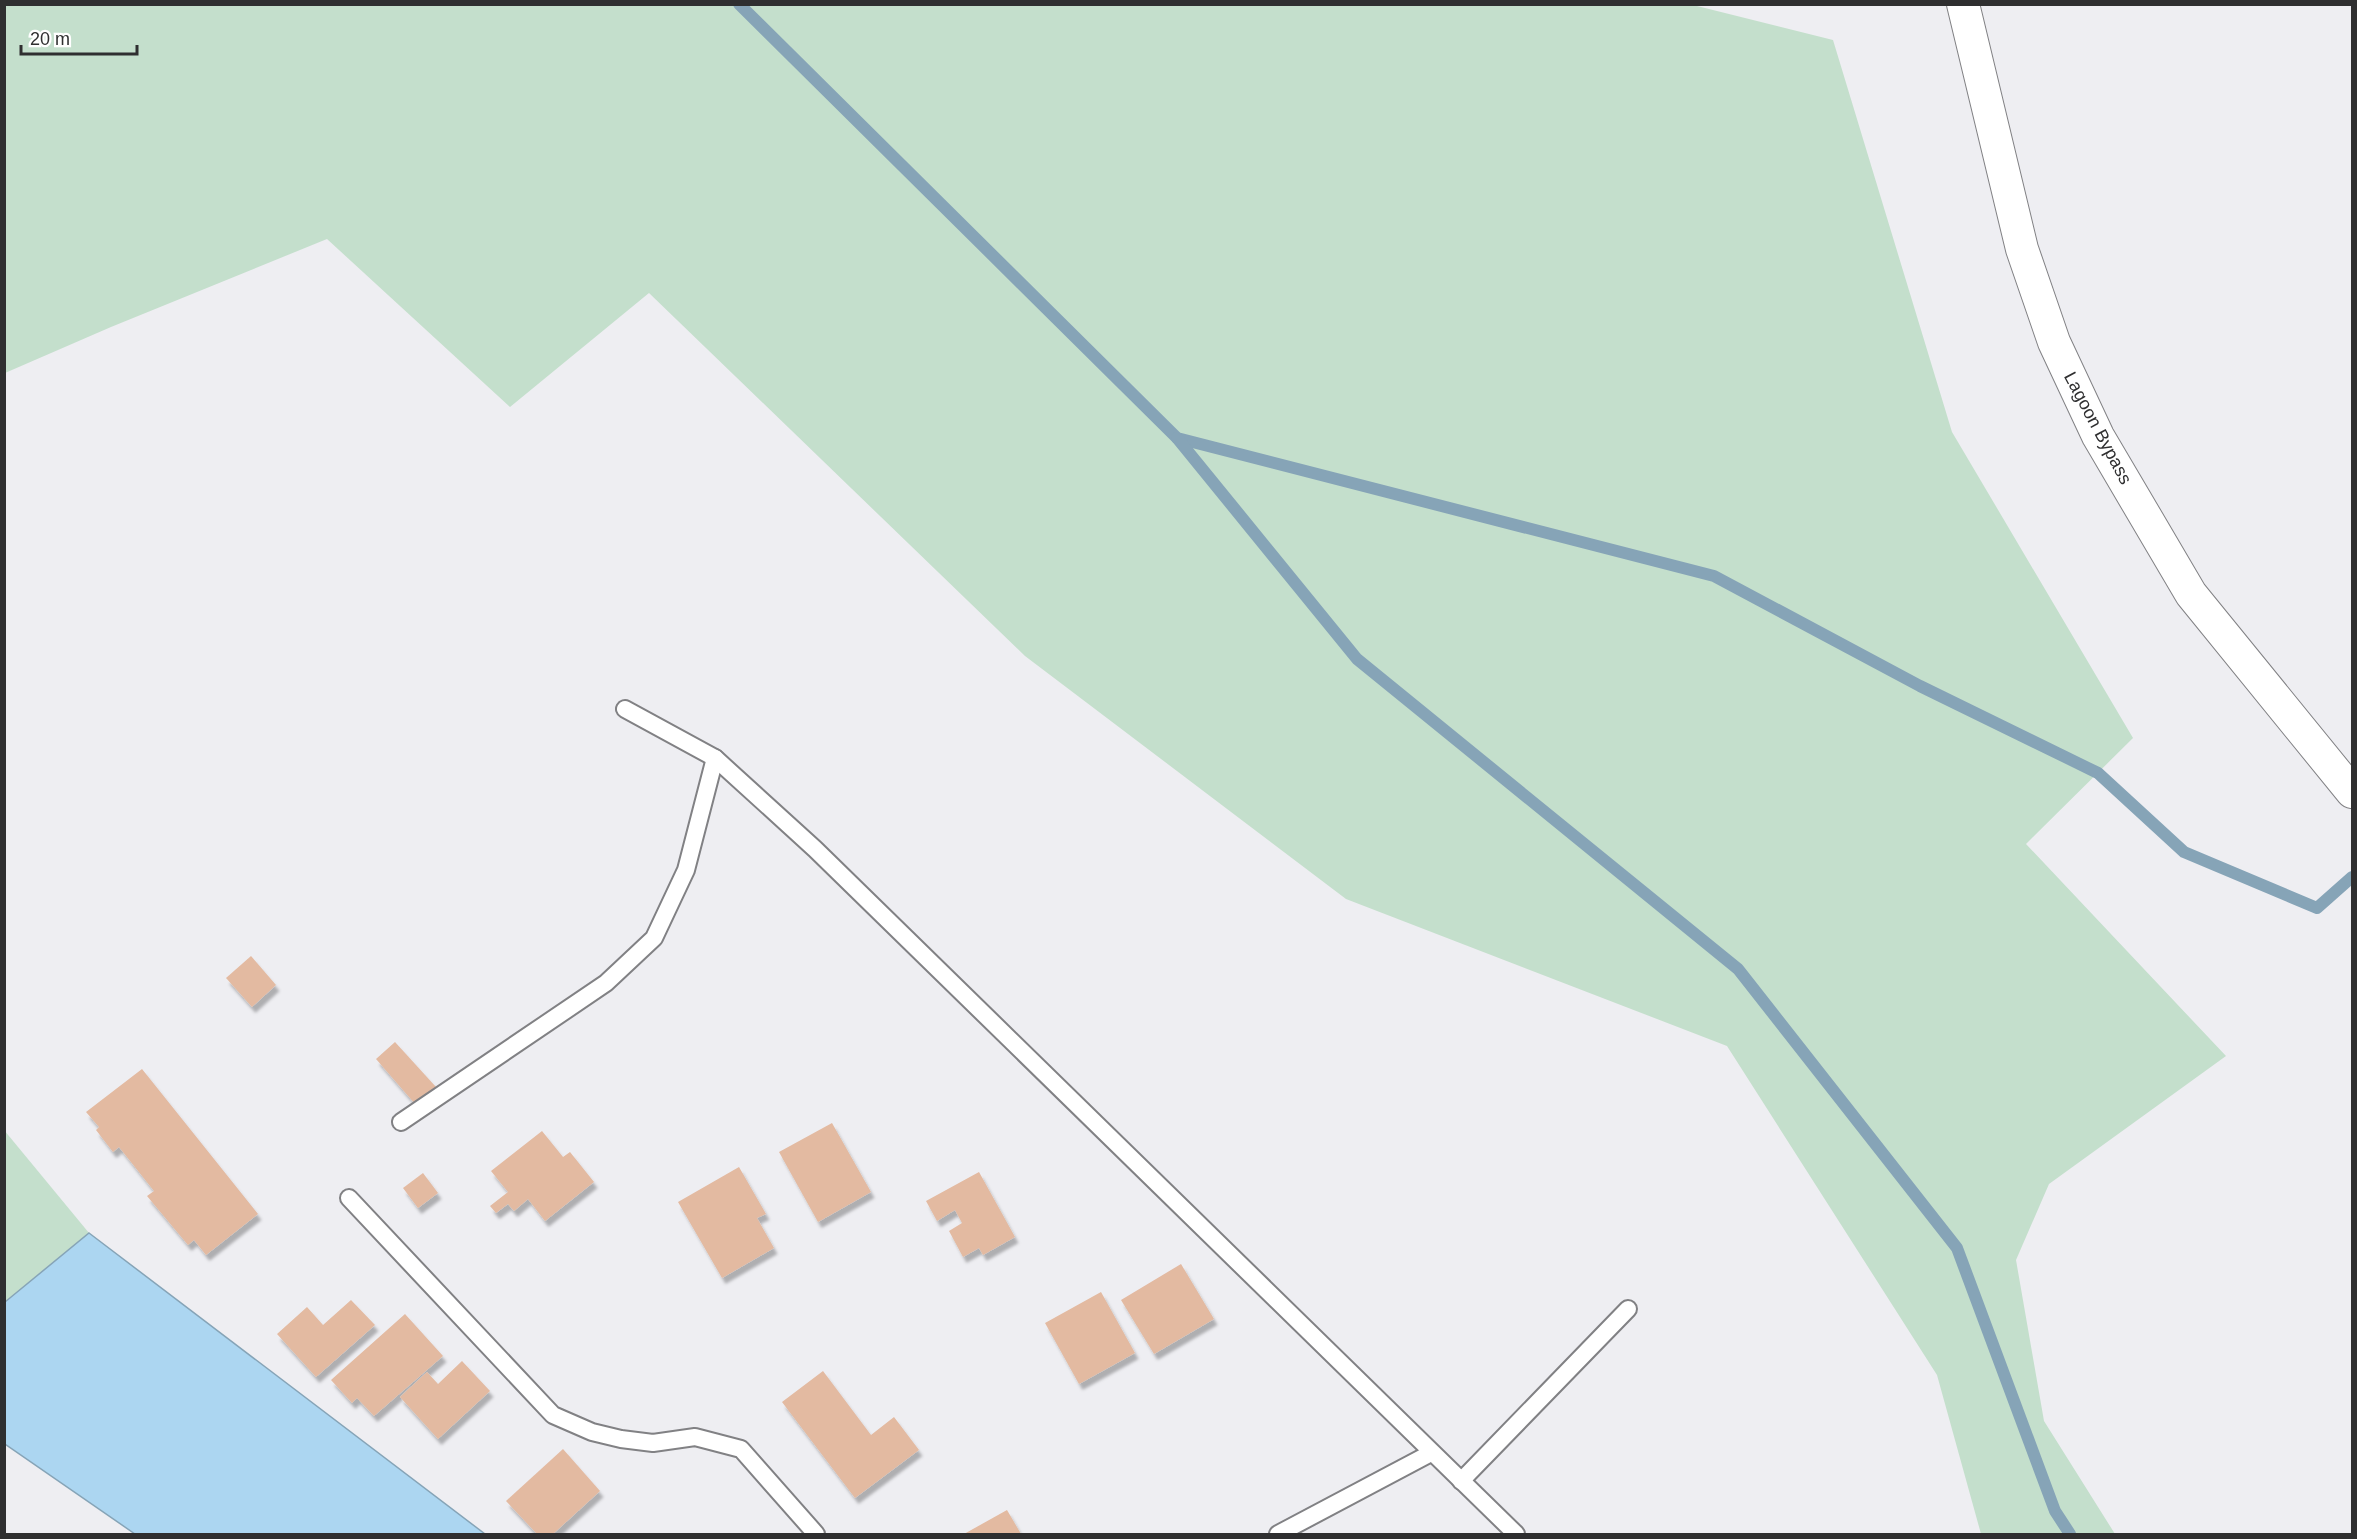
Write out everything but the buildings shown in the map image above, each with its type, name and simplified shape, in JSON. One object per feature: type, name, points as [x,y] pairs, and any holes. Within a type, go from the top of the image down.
[{"type":"street","name":"Lagoon Bypass","points":[[1963,4],[2022,249],[2054,342],[2098,436],[2191,594],[2352,792]]},
{"type":"lane","points":[[624,709],[715,758],[824,857],[1516,1534]]},
{"type":"lane","points":[[401,1122],[606,983],[654,938],[686,870],[715,758]]},
{"type":"lane","points":[[349,1198],[553,1415],[592,1432],[621,1439],[653,1443],[695,1437],[741,1449],[816,1534]]},
{"type":"lane","points":[[1461,1481],[1628,1309]]},
{"type":"lane","points":[[1278,1534],[1431,1453]]},
{"type":"green space","points":[[5,5],[1693,5],[1833,40],[1952,432],[2133,738],[2026,844],[2226,1056],[2049,1184],[2016,1260],[2044,1421],[2115,1534],[1981,1534],[1937,1375],[1727,1046],[1346,899],[1025,656],[649,293],[510,407],[327,239],[5,373]]},
{"type":"green space","points":[[4,1130],[89,1233],[5,1302],[4,1302]]},
{"type":"water","points":[[89,1233],[485,1534],[135,1534],[5,1444],[5,1302]]},
{"type":"waterway","points":[[739,4],[1177,438],[1714,576],[1920,686],[2098,773],[2184,852],[2317,908],[2352,877]]},
{"type":"waterway","points":[[1177,438],[1357,659],[1738,969],[1957,1248],[2055,1511],[2070,1534]]}]
